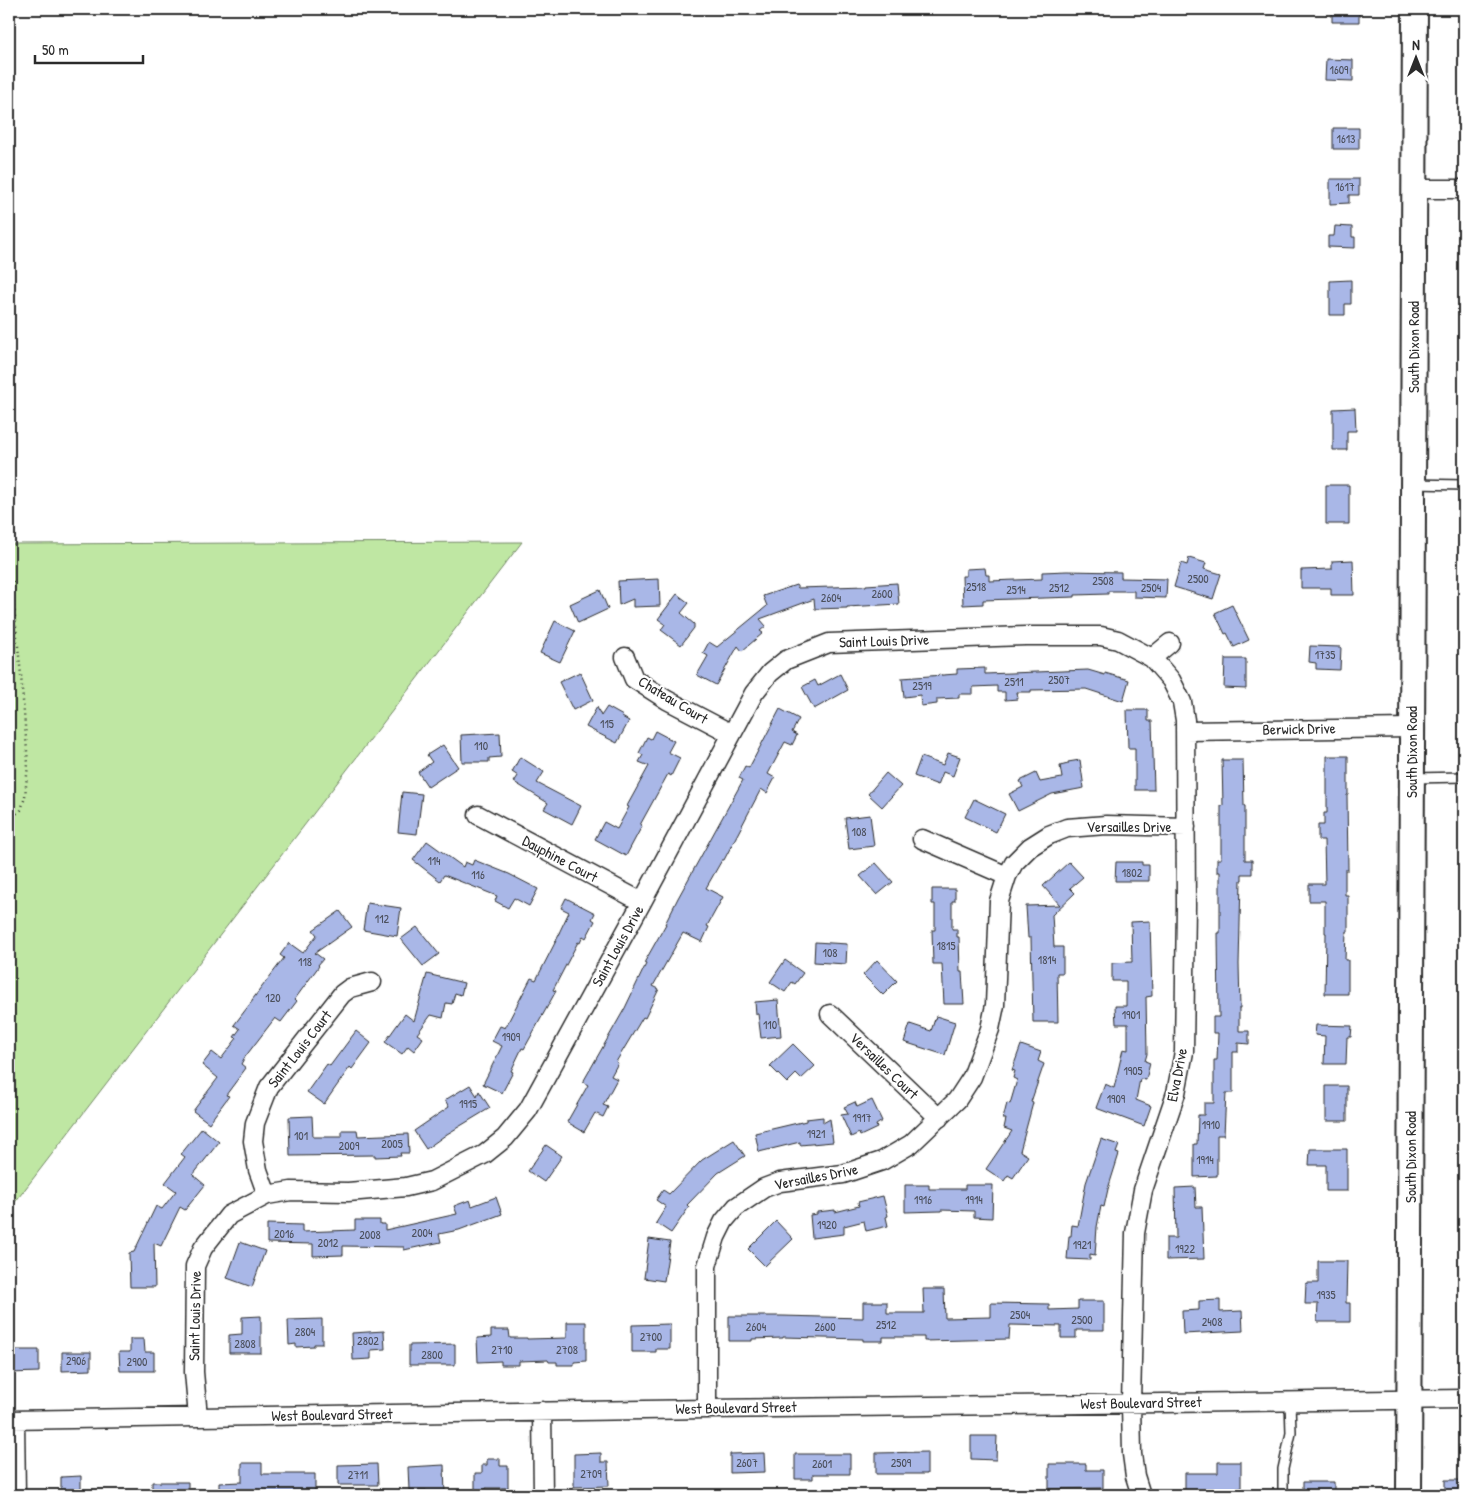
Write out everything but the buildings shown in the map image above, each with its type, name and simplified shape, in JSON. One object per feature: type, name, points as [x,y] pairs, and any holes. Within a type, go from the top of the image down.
[{"type":"main road","name":"South Dixon Road","points":[[1409,1495],[1415,9]]},
{"type":"street","points":[[1414,189],[1464,189]]},
{"type":"street","name":"Saint Louis Drive","points":[[198,1417],[194,1372],[195,1266],[202,1248],[229,1215],[267,1195],[291,1191],[348,1192],[406,1187],[432,1181],[486,1154],[505,1138],[528,1110],[754,693],[770,672],[786,660],[829,643],[1026,636],[1101,636],[1118,640],[1152,658]]},
{"type":"street","points":[[1152,658],[1170,643]]},
{"type":"street","name":"Chateau Court","points":[[625,657],[634,679],[667,700],[732,734]]},
{"type":"street","name":"Elva Drive","points":[[1141,1495],[1135,1476],[1132,1454],[1131,1403],[1135,1233],[1143,1190],[1176,1093],[1184,1052],[1185,720],[1182,702],[1171,680],[1152,658]]},
{"type":"street","name":"Berwick Drive","points":[[1185,731],[1412,728]]},
{"type":"street","name":"Dauphine Court","points":[[478,815],[642,902]]},
{"type":"street","name":"Versailles Drive","points":[[707,1409],[707,1266],[716,1237],[724,1221],[736,1207],[764,1188],[780,1182],[843,1174],[882,1161],[912,1144],[957,1100],[972,1077],[990,1029],[995,1005],[999,901],[1007,876],[1014,863],[1030,847],[1049,834],[1067,828],[1106,825],[1186,827]]},
{"type":"street","points":[[922,839],[1007,876]]},
{"type":"street","name":"Saint Louis Court","points":[[267,1195],[258,1170],[253,1141],[255,1123],[269,1087],[342,994],[350,988],[372,982]]},
{"type":"street","name":"Versailles Court","points":[[830,1014],[939,1118]]},
{"type":"street","name":"West Boulevard Street","points":[[12,1420],[1464,1399]]},
{"type":"street","points":[[542,1411],[543,1495]]},
{"type":"street","points":[[12,1420],[16,1495]]},
{"type":"lane","points":[[1413,484],[1464,484]]},
{"type":"lane","points":[[1412,778],[1464,777]]},
{"type":"lane","points":[[1283,1495],[1282,1468],[1291,1433],[1290,1401]]},
{"type":"path","points":[[9,820],[22,810],[28,764],[13,598],[13,578]]},
{"type":"green space","points":[[522,542],[9,1210],[9,544]]}]
